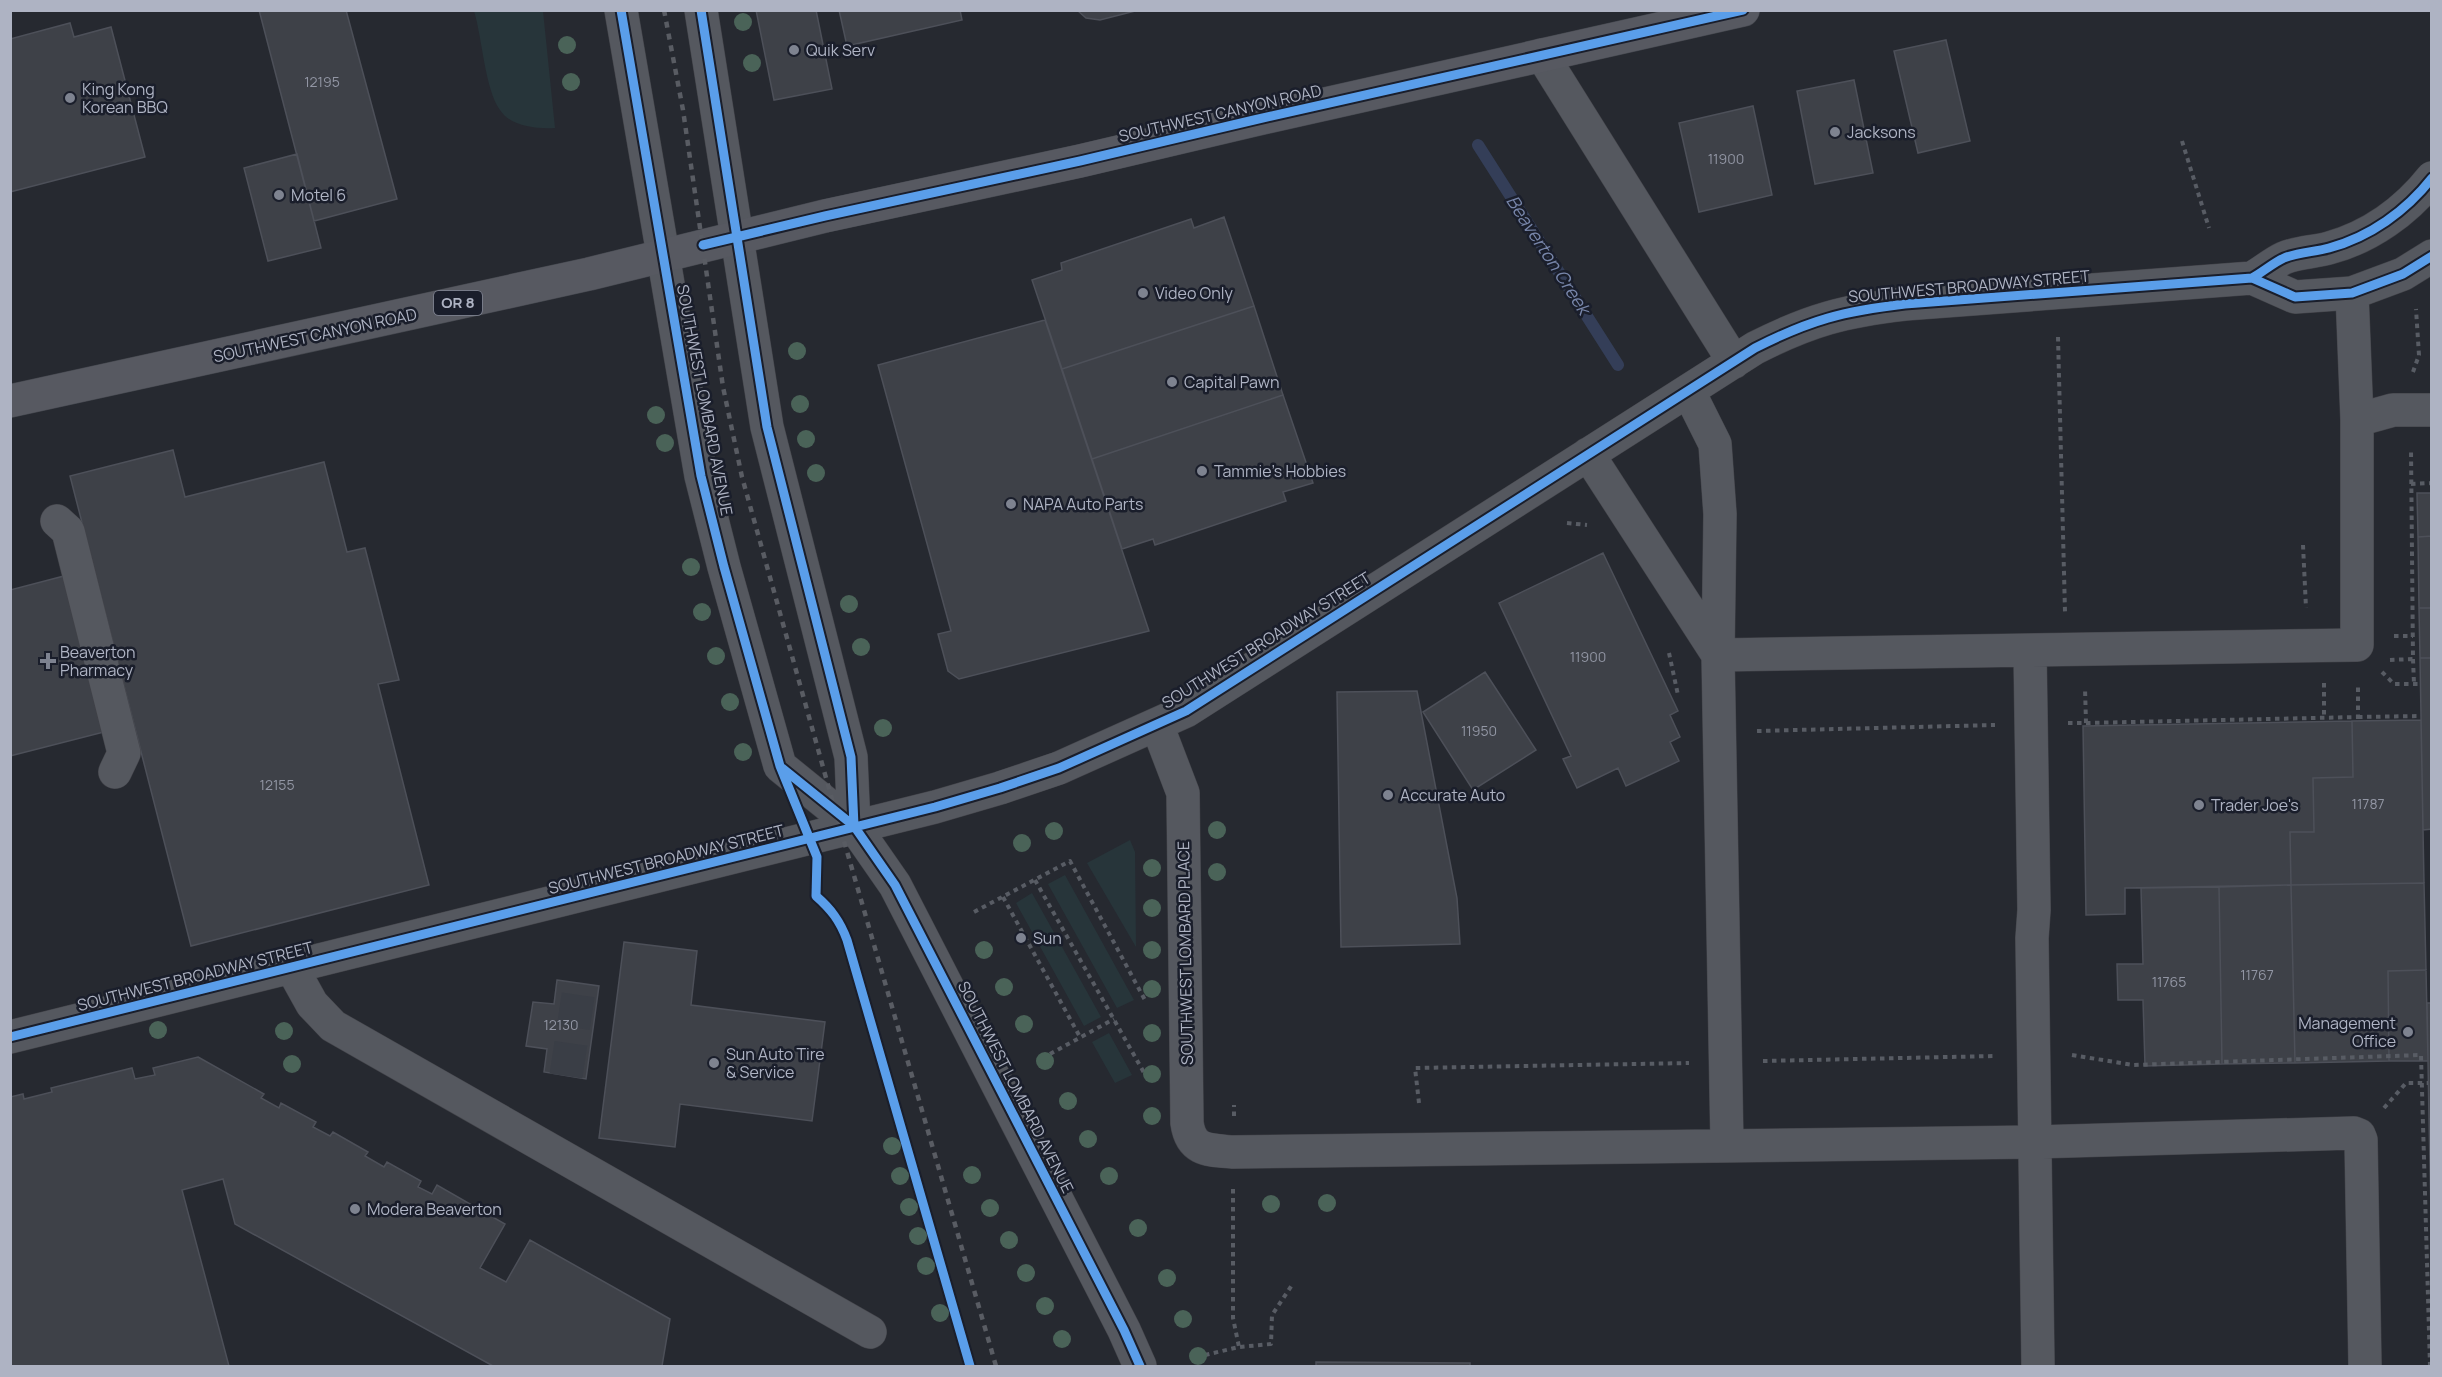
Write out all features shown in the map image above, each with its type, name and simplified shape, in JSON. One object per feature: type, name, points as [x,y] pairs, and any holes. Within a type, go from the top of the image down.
[{"type":"main road","name":"SOUTHWEST CANYON ROAD","points":[[10,402],[589,274],[737,237],[1743,10]]},
{"type":"street","name":"SOUTHWEST LOMBARD AVENUE","points":[[621,10],[701,476],[780,766],[854,826],[895,885],[1124,1330],[1140,1366]]},
{"type":"street","points":[[701,10],[767,427],[850,757],[854,826]]},
{"type":"street","points":[[1542,55],[1734,362]]},
{"type":"street","name":"SOUTHWEST BROADWAY STREET","points":[[2253,279],[2285,258],[2330,248],[2367,234],[2421,192],[2432,178]]},
{"type":"street","name":"SOUTHWEST BROADWAY STREET","points":[[10,1036],[292,968],[854,826],[1000,788],[1059,768],[1186,711],[1755,348],[1793,329],[1830,316],[1860,309],[1960,299],[2253,279],[2295,297],[2352,293],[2403,274],[2432,256]]},
{"type":"street","points":[[1718,655],[2358,645],[2356,420],[2352,293]]},
{"type":"street","points":[[1689,392],[1715,444],[1720,514],[1718,655],[1727,1145]]},
{"type":"street","points":[[2356,420],[2393,410],[2432,410]]},
{"type":"street","points":[[1588,454],[1718,655]]},
{"type":"street","points":[[57,521],[68,531],[124,753],[115,772]]},
{"type":"street","points":[[2030,651],[2038,1366]]},
{"type":"street","name":"SOUTHWEST LOMBARD PLACE","points":[[1157,725],[1182,793],[1187,1123],[1189,1135],[1206,1150],[1233,1152],[2034,1142],[2354,1133],[2360,1135]]},
{"type":"street","points":[[292,968],[312,1004],[333,1026],[870,1332]]},
{"type":"street","points":[[2360,1135],[2365,1366]]},
{"type":"path","points":[[2182,141],[2209,228]]},
{"type":"path","points":[[2410,380],[2420,355],[2416,305]]},
{"type":"path","points":[[1745,731],[2086,723],[2085,682],[2067,682],[2058,337]]},
{"type":"path","points":[[2411,484],[2432,483]]},
{"type":"path","points":[[2413,659],[2414,684]]},
{"type":"path","points":[[2358,717],[2421,716]]},
{"type":"path","points":[[974,912],[1070,861],[1146,1002]]},
{"type":"path","points":[[1035,880],[1147,1078]]},
{"type":"path","points":[[1003,897],[1080,1037]]},
{"type":"path","points":[[1050,1054],[1114,1020]]},
{"type":"path","points":[[2360,1135],[2406,1083],[2428,1083]]},
{"type":"path","points":[[1233,1152],[1233,1318],[1239,1347]]},
{"type":"path","points":[[1205,1355],[1239,1347],[1271,1344],[1272,1315],[1292,1285]]},
{"type":"shaded area","points":[[474,11],[543,11],[555,128],[540,128],[517,123],[500,110],[487,76]]},
{"type":"shaded area","points":[[1130,840],[1135,852],[1136,947],[1087,863]]},
{"type":"shaded area","points":[[1065,875],[1134,1000],[1117,1008],[1048,884]]},
{"type":"shaded area","points":[[1032,893],[1101,1017],[1084,1026],[1016,903]]},
{"type":"shaded area","points":[[1109,1033],[1132,1075],[1115,1083],[1092,1042]]},
{"type":"building","points":[[259,10],[346,10],[397,199],[314,221]]},
{"type":"building","name":"Quik Serv","points":[[756,10],[816,10],[832,89],[774,100]]},
{"type":"building","points":[[839,10],[960,10],[962,20],[847,46]]},
{"type":"building","points":[[1077,10],[1139,10],[1100,20],[1086,18]]},
{"type":"building","name":"King Kong Korean BBQ","points":[[70,23],[74,37],[111,27],[145,157],[10,192],[10,39]]},
{"type":"building","points":[[1946,40],[1970,141],[1918,153],[1894,51]]},
{"type":"building","name":"Jacksons","points":[[1854,80],[1873,173],[1815,184],[1797,91]]},
{"type":"building","points":[[1753,106],[1772,195],[1699,212],[1679,123]]},
{"type":"building","name":"Motel 6","points":[[297,154],[321,248],[268,261],[244,168]]},
{"type":"building","name":"Video Only","points":[[1224,217],[1254,306],[1062,369],[1032,280],[1062,270],[1061,263],[1191,219],[1194,228]]},
{"type":"building","name":"Capital Pawn","points":[[1254,306],[1283,395],[1092,459],[1062,369]]},
{"type":"building","name":"NAPA Auto Parts","points":[[1045,320],[1149,631],[959,679],[948,671],[938,634],[951,631],[878,365]]},
{"type":"building","name":"Tammie's Hobbies","points":[[1283,395],[1313,483],[1283,492],[1286,501],[1155,545],[1153,539],[1122,549],[1092,459]]},
{"type":"building","points":[[173,450],[185,497],[324,462],[347,552],[365,548],[399,680],[378,684],[429,885],[191,946],[70,476]]},
{"type":"building","points":[[2417,493],[2432,493],[2432,536],[2418,537]]},
{"type":"building","points":[[2432,536],[2432,608],[2419,608],[2418,537]]},
{"type":"building","points":[[1603,553],[1678,711],[1670,715],[1680,737],[1670,742],[1679,761],[1626,786],[1618,768],[1577,788],[1563,759],[1571,756],[1499,603]]},
{"type":"building","name":"Beaverton Pharmacy","points":[[64,576],[104,732],[10,756],[10,590]]},
{"type":"building","points":[[2419,608],[2432,608],[2432,658],[2420,658]]},
{"type":"building","points":[[2420,658],[2432,658],[2432,829],[2423,830]]},
{"type":"building","points":[[1485,672],[1536,750],[1473,790],[1423,712]]},
{"type":"building","name":"Accurate Auto","points":[[1417,691],[1457,898],[1460,944],[1341,947],[1337,692]]},
{"type":"building","points":[[2421,720],[2424,883],[2291,885],[2290,832],[2314,832],[2313,778],[2353,777],[2352,721]]},
{"type":"building","name":"Trader Joe's","points":[[2352,721],[2353,777],[2313,778],[2314,832],[2290,832],[2291,885],[2125,888],[2125,914],[2086,915],[2083,726]]},
{"type":"building","points":[[2424,883],[2426,970],[2388,971],[2389,1061],[2295,1063],[2291,885]]},
{"type":"building","points":[[2291,885],[2295,1063],[2222,1064],[2219,887]]},
{"type":"building","points":[[2219,887],[2222,1064],[2145,1066],[2143,1000],[2118,1000],[2117,964],[2143,964],[2141,888]]},
{"type":"building","name":"Sun Auto Tire & Service","points":[[624,942],[697,951],[691,1005],[825,1022],[812,1121],[680,1104],[675,1147],[599,1138]]},
{"type":"building","name":"Management Office","points":[[2426,970],[2428,1061],[2389,1061],[2388,971]]},
{"type":"building","points":[[557,980],[599,986],[586,1079],[544,1072],[547,1049],[526,1046],[533,1002],[554,1004]]},
{"type":"building","points":[[2427,1003],[2432,1003],[2432,1119],[2429,1119]]},
{"type":"building","name":"Modera Beaverton","points":[[198,1057],[264,1094],[261,1098],[279,1108],[281,1103],[316,1122],[313,1127],[330,1136],[333,1132],[368,1152],[365,1156],[384,1167],[387,1162],[421,1181],[418,1187],[432,1194],[437,1185],[505,1224],[480,1268],[506,1282],[530,1240],[670,1319],[662,1366],[493,1366],[235,1224],[223,1179],[182,1190],[229,1366],[10,1366],[10,1097],[23,1094],[24,1099],[52,1092],[51,1088],[132,1068],[135,1079],[155,1075],[153,1068]]},
{"type":"building","points":[[2429,1119],[2432,1119],[2432,1211],[2431,1211]]},
{"type":"building","points":[[1316,1362],[1470,1363],[1470,1366],[1316,1366]]},
{"type":"waterway","name":"Beaverton Creek","points":[[1478,145],[1618,365]]},
{"type":"tunnel","points":[[566,1076],[580,983]]},
{"type":"railway","points":[[664,10],[683,110],[723,387],[742,477],[835,810],[996,1366]]},
{"type":"cycle path","points":[[621,10],[701,476],[724,567],[780,766],[817,857],[816,896],[834,916],[847,940],[970,1366]]},
{"type":"cycle path","points":[[701,10],[767,427],[851,757],[854,826]]},
{"type":"cycle path","points":[[703,245],[1743,10]]},
{"type":"cycle path","points":[[2252,278],[2284,258],[2344,243],[2373,230],[2399,212],[2432,178]]},
{"type":"cycle path","points":[[10,1037],[935,807],[1059,768],[1186,711],[1755,348],[1793,330],[1828,318],[1905,304],[2252,278],[2295,297],[2352,293],[2403,274],[2432,256]]},
{"type":"cycle path","points":[[782,768],[854,826],[895,885],[1124,1330],[1140,1366]]},
{"type":"place","name":"Quik Serv","points":[[794,50]]},
{"type":"place","name":"King Kong Korean BBQ","points":[[70,98]]},
{"type":"place","name":"Jacksons","points":[[1835,132]]},
{"type":"place","name":"Motel 6","points":[[279,195]]},
{"type":"place","name":"Video Only","points":[[1143,293]]},
{"type":"place","name":"Capital Pawn","points":[[1172,382]]},
{"type":"place","name":"Tammie's Hobbies","points":[[1202,471]]},
{"type":"place","name":"NAPA Auto Parts","points":[[1011,504]]},
{"type":"place","name":"Beaverton Pharmacy","points":[[48,661]]},
{"type":"place","name":"Accurate Auto","points":[[1388,795]]},
{"type":"place","name":"Trader Joe's","points":[[2199,805]]},
{"type":"place","name":"Sun","points":[[1021,938]]},
{"type":"place","name":"Management Office","points":[[2408,1032]]},
{"type":"place","name":"Sun Auto Tire & Service","points":[[714,1063]]},
{"type":"place","name":"Modera Beaverton","points":[[355,1209]]}]
